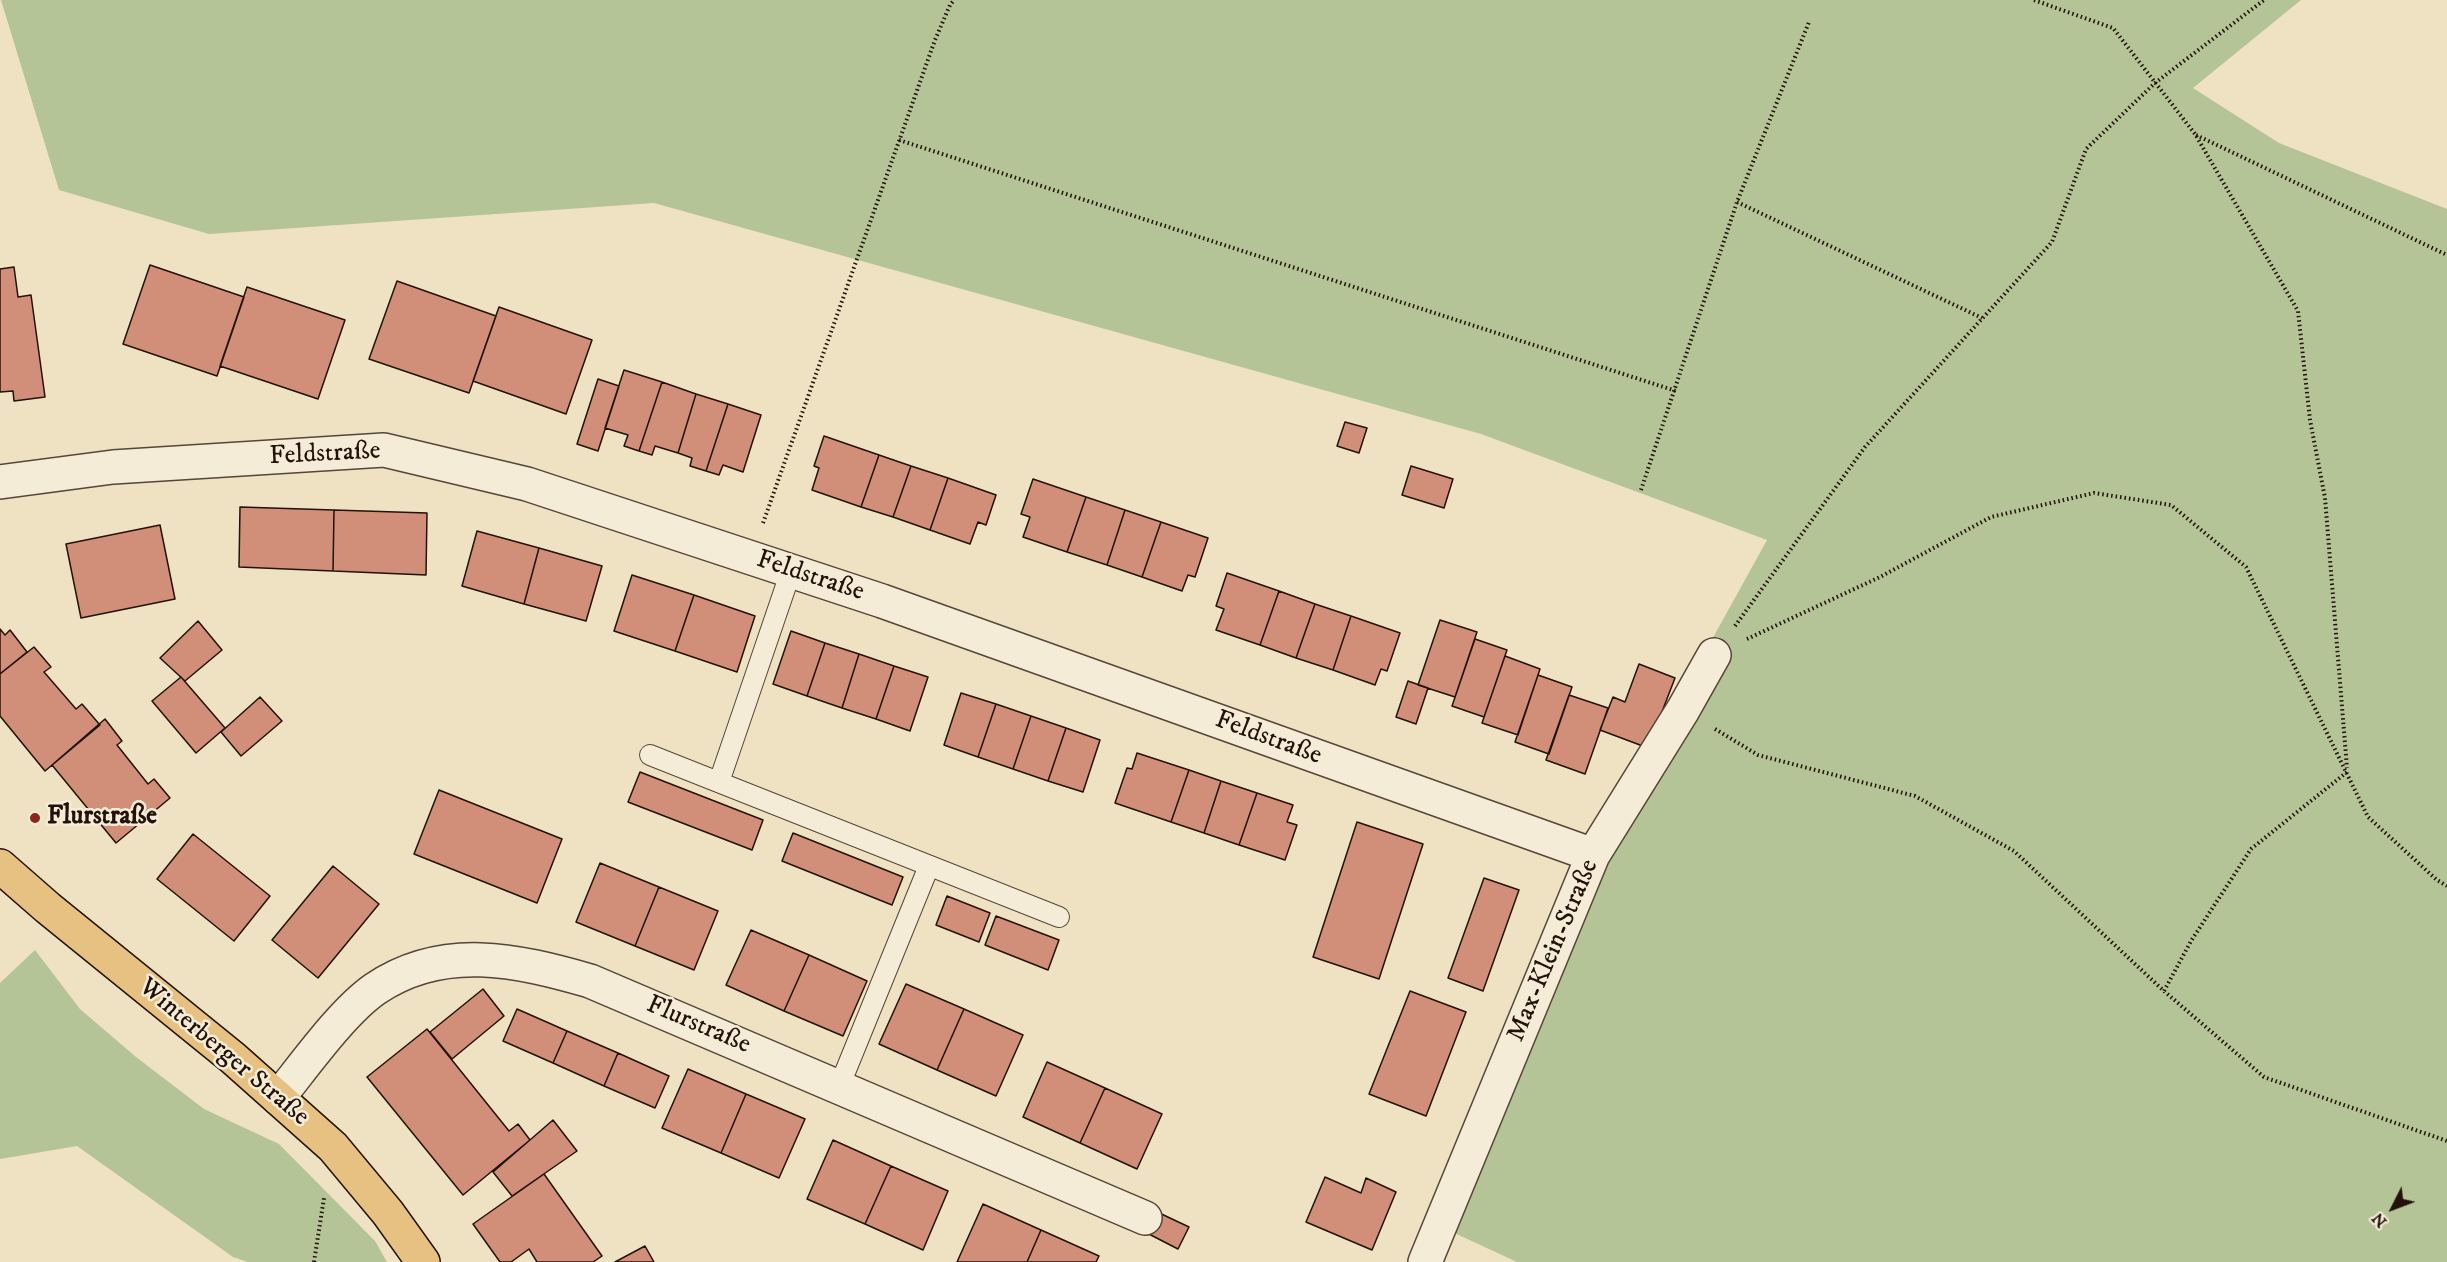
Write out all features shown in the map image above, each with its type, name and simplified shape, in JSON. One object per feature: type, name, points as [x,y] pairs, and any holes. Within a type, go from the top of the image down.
[{"type":"main road","name":"Winterberger Straße","points":[[0,866],[278,1098],[333,1147],[388,1213],[423,1262]]},
{"type":"street","name":"Feldstraße","points":[[0,482],[112,467],[384,450],[527,484],[882,601],[1593,855]]},
{"type":"street","name":"Max-Klein-Straße","points":[[1425,1262],[1593,855],[1683,710],[1714,655]]},
{"type":"street","name":"Flurstraße","points":[[278,1098],[345,1017],[375,990],[420,966],[459,959],[541,967],[590,981],[1145,1218]]},
{"type":"lane","points":[[719,782],[791,571]]},
{"type":"lane","points":[[650,755],[1059,917]]},
{"type":"lane","points":[[839,1087],[929,866]]},
{"type":"path","points":[[751,558],[935,40],[954,0]]},
{"type":"path","points":[[2034,0],[2113,28],[2195,134],[2298,311],[2310,420],[2325,498],[2347,772]]},
{"type":"path","points":[[1714,655],[1865,447],[2052,242],[2086,149],[2155,83],[2264,0]]},
{"type":"path","points":[[1641,490],[1676,391],[1737,202],[1809,22]]},
{"type":"path","points":[[2195,134],[2447,255]]},
{"type":"path","points":[[899,140],[1676,391]]},
{"type":"path","points":[[1737,202],[1982,318]]},
{"type":"path","points":[[1714,655],[1880,577],[1991,517],[2094,493],[2171,505],[2246,567],[2368,818],[2437,880],[2447,886]]},
{"type":"path","points":[[1683,710],[1758,755],[1915,796],[2014,851],[2164,991],[2264,1077],[2447,1141]]},
{"type":"path","points":[[2164,991],[2191,941],[2251,849],[2347,772]]},
{"type":"path","points":[[314,1262],[333,1147]]},
{"type":"green space","points":[[1,0],[2301,0],[2193,88],[2279,143],[2447,209],[2447,1262],[1517,1262],[1448,1230],[1601,840],[1767,540],[1481,434],[654,203],[209,234],[59,190]]},
{"type":"green space","points":[[35,950],[80,1009],[136,1057],[204,1109],[279,1144],[375,1241],[387,1262],[248,1262],[233,1257],[77,1146],[0,1159],[0,983]]},
{"type":"building","points":[[150,265],[244,297],[217,376],[123,344]]},
{"type":"building","points":[[14,267],[18,297],[31,295],[45,397],[14,401],[13,391],[0,392],[0,269]]},
{"type":"building","points":[[397,281],[496,316],[469,393],[369,359]]},
{"type":"building","points":[[247,287],[345,320],[318,399],[220,366]]},
{"type":"building","points":[[499,307],[592,340],[566,414],[473,381]]},
{"type":"building","points":[[624,370],[662,382],[639,451],[624,446],[628,435],[605,428]]},
{"type":"building","points":[[598,379],[619,386],[598,451],[577,444]]},
{"type":"building","points":[[662,382],[696,394],[678,453],[655,446],[652,455],[639,451]]},
{"type":"building","points":[[696,394],[728,404],[706,471],[690,466],[692,458],[678,453]]},
{"type":"building","points":[[728,404],[761,415],[743,472],[723,465],[719,475],[706,471]]},
{"type":"building","points":[[1345,422],[1367,428],[1359,453],[1337,446]]},
{"type":"building","points":[[824,436],[879,455],[861,507],[812,490],[819,468],[814,466]]},
{"type":"building","points":[[879,455],[911,466],[893,517],[861,507]]},
{"type":"building","points":[[911,466],[948,478],[930,530],[893,517]]},
{"type":"building","points":[[1411,466],[1453,479],[1444,508],[1402,495]]},
{"type":"building","points":[[948,478],[996,495],[986,525],[978,522],[970,544],[930,530]]},
{"type":"building","points":[[1033,479],[1086,497],[1067,552],[1023,537],[1030,517],[1021,514]]},
{"type":"building","points":[[1086,497],[1125,510],[1107,565],[1067,552]]},
{"type":"building","points":[[240,507],[334,510],[333,571],[239,567]]},
{"type":"building","points":[[334,510],[427,513],[426,575],[333,571]]},
{"type":"building","points":[[1125,510],[1161,522],[1142,577],[1107,565]]},
{"type":"building","points":[[1161,522],[1208,538],[1195,577],[1188,575],[1182,591],[1142,577]]},
{"type":"building","points":[[160,525],[175,599],[81,618],[66,544]]},
{"type":"building","points":[[477,531],[539,548],[524,604],[462,586]]},
{"type":"building","points":[[539,548],[602,566],[586,621],[524,604]]},
{"type":"building","points":[[1227,573],[1279,591],[1260,645],[1216,630],[1224,609],[1216,606]]},
{"type":"building","points":[[632,575],[694,595],[675,651],[614,631]]},
{"type":"building","points":[[1279,591],[1315,604],[1296,658],[1260,645]]},
{"type":"building","points":[[694,595],[755,616],[737,672],[675,651]]},
{"type":"building","points":[[1315,604],[1351,616],[1333,670],[1296,658]]},
{"type":"building","points":[[1351,616],[1400,633],[1387,671],[1381,669],[1375,685],[1333,670]]},
{"type":"building","points":[[1440,620],[1477,632],[1455,697],[1418,685]]},
{"type":"building","points":[[198,621],[222,650],[185,681],[160,658]]},
{"type":"building","points":[[0,629],[5,635],[10,630],[27,652],[0,674]]},
{"type":"building","points":[[791,631],[825,643],[807,696],[773,684]]},
{"type":"building","points":[[1475,639],[1507,650],[1484,717],[1452,706]]},
{"type":"building","points":[[825,643],[859,654],[842,708],[807,696]]},
{"type":"building","points":[[34,647],[51,667],[44,672],[76,709],[82,704],[100,725],[45,771],[0,716],[0,674]]},
{"type":"building","points":[[859,654],[894,666],[876,719],[842,708]]},
{"type":"building","points":[[1505,656],[1540,669],[1518,735],[1482,723]]},
{"type":"building","points":[[1639,664],[1675,678],[1648,748],[1600,730],[1613,697],[1625,702]]},
{"type":"building","points":[[894,666],[928,677],[910,731],[876,719]]},
{"type":"building","points":[[1538,675],[1572,687],[1549,754],[1515,742]]},
{"type":"building","points":[[181,677],[225,728],[196,753],[152,701]]},
{"type":"building","points":[[1408,681],[1428,688],[1416,724],[1396,717]]},
{"type":"building","points":[[961,693],[996,704],[978,757],[944,745]]},
{"type":"building","points":[[1569,695],[1608,708],[1585,774],[1546,760]]},
{"type":"building","points":[[260,697],[282,721],[241,756],[221,732]]},
{"type":"building","points":[[996,704],[1031,716],[1013,769],[978,757]]},
{"type":"building","points":[[1031,716],[1066,728],[1048,781],[1013,769]]},
{"type":"building","points":[[105,719],[122,741],[117,745],[148,784],[154,779],[170,798],[116,843],[52,765]]},
{"type":"building","points":[[1066,728],[1100,740],[1083,792],[1048,781]]},
{"type":"building","points":[[1137,753],[1189,770],[1171,822],[1115,803],[1127,768],[1132,769]]},
{"type":"building","points":[[1189,770],[1221,781],[1204,833],[1171,822]]},
{"type":"building","points":[[640,772],[763,820],[752,850],[628,802]]},
{"type":"building","points":[[1221,781],[1257,793],[1239,845],[1204,833]]},
{"type":"building","points":[[439,790],[562,839],[537,903],[414,854]]},
{"type":"building","points":[[1257,793],[1293,805],[1287,822],[1297,825],[1285,860],[1239,845]]},
{"type":"building","points":[[1357,822],[1423,844],[1379,979],[1313,957]]},
{"type":"building","points":[[793,833],[903,877],[892,905],[782,861]]},
{"type":"building","points":[[193,834],[270,896],[234,941],[157,879]]},
{"type":"building","points":[[600,863],[659,887],[635,946],[576,922]]},
{"type":"building","points":[[333,866],[379,904],[318,978],[272,940]]},
{"type":"building","points":[[1484,878],[1519,890],[1483,991],[1448,978]]},
{"type":"building","points":[[659,887],[718,911],[694,970],[635,946]]},
{"type":"building","points":[[947,896],[990,913],[979,942],[936,925]]},
{"type":"building","points":[[996,916],[1059,940],[1048,970],[985,945]]},
{"type":"building","points":[[751,930],[809,955],[784,1011],[726,985]]},
{"type":"building","points":[[809,955],[867,981],[843,1036],[784,1011]]},
{"type":"building","points":[[906,984],[964,1009],[937,1070],[879,1044]]},
{"type":"building","points":[[483,989],[504,1016],[452,1059],[430,1032]]},
{"type":"building","points":[[1410,991],[1466,1012],[1426,1116],[1369,1094]]},
{"type":"building","points":[[517,1009],[567,1031],[553,1063],[503,1041]]},
{"type":"building","points":[[964,1009],[1023,1035],[996,1096],[937,1070]]},
{"type":"building","points":[[427,1029],[509,1131],[518,1124],[530,1140],[463,1195],[367,1077]]},
{"type":"building","points":[[567,1031],[618,1053],[604,1086],[553,1063]]},
{"type":"building","points":[[618,1053],[669,1076],[655,1108],[604,1086]]},
{"type":"building","points":[[1047,1062],[1105,1088],[1080,1143],[1023,1117]]},
{"type":"building","points":[[688,1069],[746,1094],[721,1153],[662,1128]]},
{"type":"building","points":[[1105,1088],[1162,1114],[1137,1169],[1080,1143]]},
{"type":"building","points":[[746,1094],[805,1119],[779,1178],[721,1153]]},
{"type":"building","points":[[553,1120],[577,1151],[512,1196],[493,1172]]},
{"type":"building","points":[[833,1140],[891,1166],[865,1224],[807,1199]]},
{"type":"building","points":[[891,1166],[948,1191],[923,1250],[865,1224]]},
{"type":"building","points":[[544,1174],[602,1256],[593,1262],[537,1262],[529,1249],[511,1262],[500,1262],[473,1224]]},
{"type":"building","points":[[1325,1177],[1361,1193],[1366,1178],[1396,1192],[1372,1250],[1306,1222]]},
{"type":"building","points":[[983,1204],[1041,1230],[1027,1262],[957,1262]]},
{"type":"building","points":[[1153,1210],[1189,1227],[1178,1249],[1143,1231]]},
{"type":"building","points":[[1041,1230],[1099,1256],[1096,1262],[1027,1262]]},
{"type":"building","points":[[645,1246],[654,1262],[615,1262]]},
{"type":"place","name":"Flurstraße","points":[[35,818]]}]
